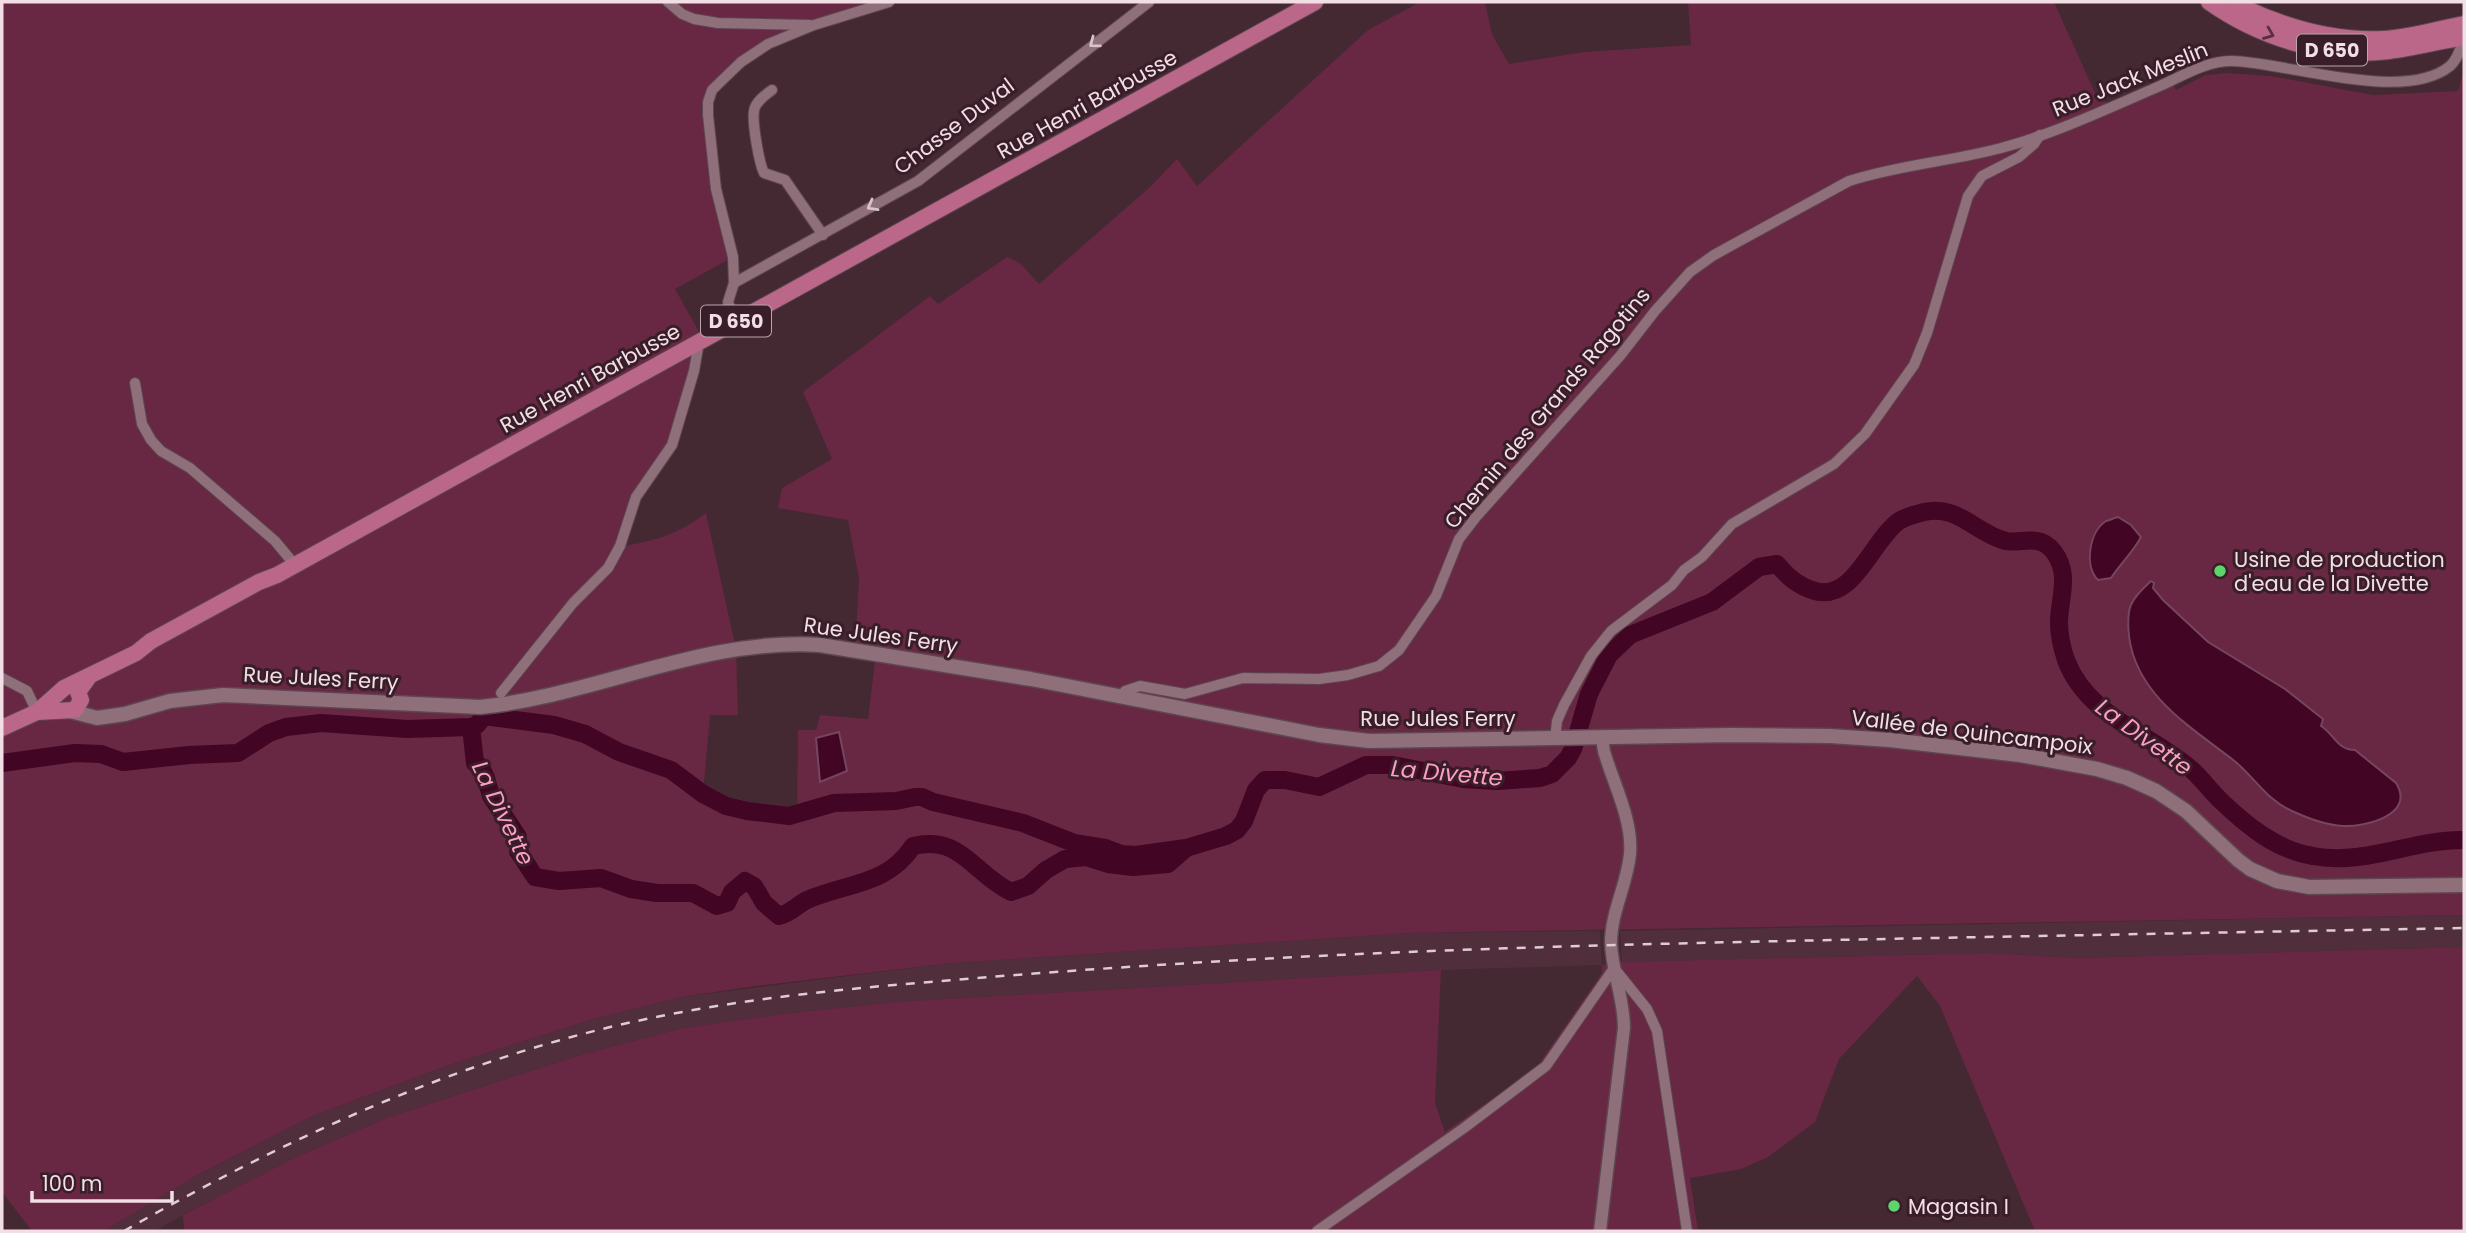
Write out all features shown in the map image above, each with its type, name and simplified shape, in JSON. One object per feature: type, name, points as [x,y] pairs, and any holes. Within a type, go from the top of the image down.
[{"type":"main road","name":"Rue Henri Barbusse","points":[[70,699],[92,673],[136,653],[151,641],[259,582],[277,575],[1315,2]]},
{"type":"main road","name":"D 650","points":[[2209,2],[2245,24],[2274,36],[2301,45],[2340,51],[2388,52],[2464,37]]},
{"type":"main road","name":"D 650","points":[[2232,2],[2298,30],[2336,37],[2385,40],[2464,24]]},
{"type":"main road","name":"Rue Jules Ferry","points":[[70,699],[97,718],[125,714],[197,696],[223,695],[499,705],[736,649],[792,643],[876,653],[1319,735],[1369,741],[1602,738]]},
{"type":"main road","points":[[2,727],[70,699]]},
{"type":"main road","name":"Vallée de Quincampoix","points":[[1602,738],[1732,735],[1890,740],[2077,764],[2127,778],[2156,791],[2186,811],[2250,869],[2277,881],[2309,887],[2464,885]]},
{"type":"street","points":[[668,2],[682,14],[706,22],[814,25]]},
{"type":"street","points":[[736,322],[728,302],[734,282],[733,257],[716,190],[708,102],[712,90],[741,62],[768,44],[814,25],[888,2]]},
{"type":"street","name":"Chasse Duval","points":[[734,282],[918,181],[1149,2]]},
{"type":"street","name":"Rue Jack Meslin","points":[[2040,135],[2212,64],[2243,62],[2345,78],[2402,80],[2432,76],[2449,67],[2464,37]]},
{"type":"street","points":[[772,90],[758,102],[754,111],[759,164],[764,173],[785,180],[822,235]]},
{"type":"street","points":[[1560,739],[1557,721],[1569,695],[1591,656],[1611,631],[1672,584],[1684,570],[1702,557],[1732,524],[1834,464],[1865,434],[1914,365],[1927,332],[1968,196],[1982,176],[2019,156],[2034,144],[2040,135]]},
{"type":"street","name":"Chemin des Grands Ragotins","points":[[1122,697],[1125,691],[1140,686],[1185,694],[1243,678],[1318,679],[1348,676],[1379,666],[1399,650],[1436,596],[1459,539],[1476,517],[1620,356],[1690,272],[1714,255],[1849,181],[1871,174],[1990,151],[2040,135]]},
{"type":"street","points":[[501,693],[573,603],[608,568],[620,546],[636,497],[672,445],[694,371],[699,342]]},
{"type":"street","points":[[135,383],[142,424],[151,440],[162,451],[190,468],[275,541],[295,565]]},
{"type":"street","points":[[2,678],[27,691],[37,712]]},
{"type":"street","points":[[1600,1231],[1624,1028],[1623,1002],[1614,968],[1612,931],[1628,865],[1630,841],[1602,738]]},
{"type":"street","points":[[1317,1231],[1464,1128],[1546,1066],[1614,968]]},
{"type":"street","points":[[1614,968],[1647,1009],[1657,1031],[1687,1231]]},
{"type":"shaded area","points":[[2,2],[863,2],[866,10],[768,44],[712,90],[708,115],[733,257],[675,289],[698,330],[699,342],[672,445],[643,485],[621,546],[666,536],[706,513],[736,649],[738,715],[710,715],[703,794],[726,806],[789,816],[797,814],[798,730],[816,730],[820,715],[868,719],[876,653],[855,650],[859,579],[848,520],[778,508],[782,488],[832,459],[803,392],[930,296],[938,304],[1007,257],[1020,263],[1039,284],[1150,187],[1177,159],[1197,186],[1368,30],[1420,2],[1485,2],[1492,34],[1509,64],[1584,52],[1691,45],[1688,2],[2054,2],[2096,95],[2108,103],[2169,76],[2176,90],[2206,75],[2226,73],[2271,76],[2373,95],[2458,91],[2464,69],[2464,915],[1410,933],[952,963],[755,986],[681,997],[593,1019],[449,1065],[310,1117],[194,1177],[104,1231],[32,1231],[2,1192]]},
{"type":"shaded area","points":[[2118,517],[2131,525],[2141,537],[2111,578],[2098,580],[2091,566],[2092,541],[2100,526]]},
{"type":"shaded area","points":[[2151,581],[2163,600],[2208,642],[2285,689],[2323,719],[2321,726],[2340,745],[2355,750],[2396,783],[2400,794],[2394,811],[2375,821],[2343,826],[2317,821],[2292,811],[2274,800],[2240,766],[2167,707],[2142,675],[2129,636],[2128,618],[2131,605]]},
{"type":"shaded area","points":[[839,732],[847,771],[820,782],[816,738]]},
{"type":"shaded area","points":[[2464,915],[2464,947],[2078,958],[1987,953],[1622,962],[1620,931]]},
{"type":"shaded area","points":[[1600,931],[1602,965],[1441,970],[895,1002],[683,1028],[580,1055],[389,1117],[294,1158],[155,1231],[104,1231],[194,1177],[310,1117],[449,1065],[593,1019],[681,997],[952,963],[1410,933]]},
{"type":"shaded area","points":[[2464,947],[2464,1231],[2035,1231],[1940,1006],[1917,976],[1839,1059],[1815,1122],[1768,1157],[1741,1169],[1690,1178],[1698,1231],[184,1231],[183,1215],[294,1158],[389,1117],[580,1055],[683,1028],[782,1014],[895,1002],[1441,970],[1435,1103],[1445,1132],[1536,1068],[1602,973],[1602,965],[1622,962],[1987,953],[2078,958]]},
{"type":"waterway","name":"La Divette","points":[[2,763],[75,753],[101,754],[123,762],[238,753],[269,733],[286,727],[321,723],[407,729],[471,727],[477,725],[484,716],[554,725],[585,734],[619,752],[671,770],[703,794],[726,806],[747,811],[789,816],[834,803],[896,801],[922,797],[1023,823],[1074,843],[1136,855],[1186,848],[1237,830],[1244,821],[1256,790],[1265,780],[1285,780],[1319,787],[1366,765],[1393,765],[1463,779],[1497,781],[1540,778],[1552,774],[1573,749],[1589,694],[1609,655],[1630,635],[1712,602],[1759,567],[1777,564],[1803,586],[1815,591],[1829,592],[1852,579],[1889,530],[1899,521],[1924,512],[1936,511],[1957,516],[2006,541],[2037,541],[2051,548],[2059,561],[2063,578],[2059,623],[2061,642],[2066,660],[2088,696],[2104,710],[2191,769],[2216,796],[2262,835],[2299,853],[2332,858],[2351,858],[2426,843],[2464,840]]},
{"type":"waterway","name":"La Divette","points":[[471,727],[475,763],[481,767],[491,796],[518,837],[518,851],[535,877],[559,881],[601,878],[631,889],[657,893],[693,893],[717,906],[727,903],[732,892],[745,881],[754,886],[764,903],[779,916],[807,900],[879,876],[903,859],[913,846],[930,844],[955,851],[1011,892],[1028,886],[1046,870],[1065,859],[1086,857],[1108,864],[1133,867],[1168,864],[1185,849]]},
{"type":"railway","points":[[124,1231],[295,1141],[354,1114],[474,1067],[598,1030],[680,1012],[763,999],[1046,973],[1426,951],[2464,928]]},
{"type":"place","name":"Usine de production d'eau de la Divette","points":[[2220,571]]},
{"type":"place","name":"Magasin I","points":[[1894,1206]]}]
